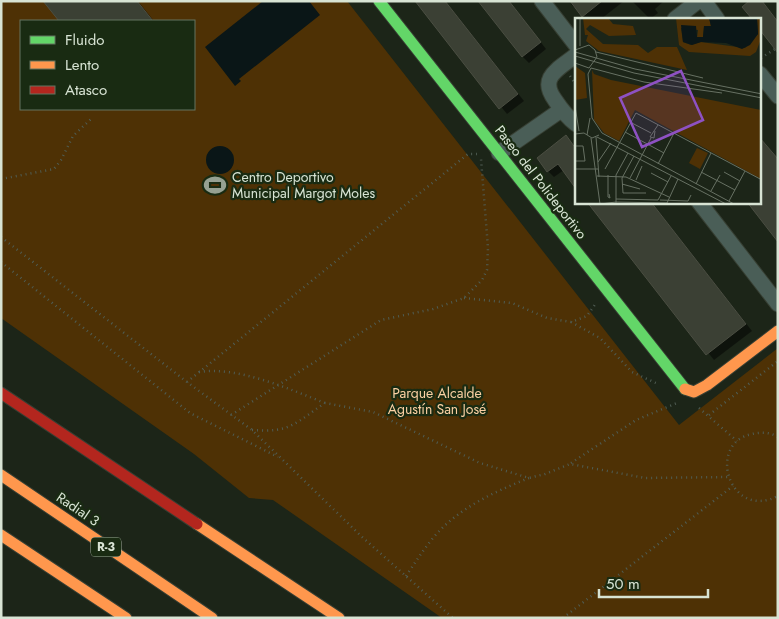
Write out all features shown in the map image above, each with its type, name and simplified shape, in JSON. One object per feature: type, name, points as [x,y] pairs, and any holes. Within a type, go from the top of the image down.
[{"type":"main road","name":"Paseo del Polideportivo","points":[[379,1],[685,388],[694,392],[708,385],[778,331]]},
{"type":"main road","points":[[1,393],[339,618]]},
{"type":"main road","name":"Radial 3","points":[[1,475],[212,618]]},
{"type":"main road","points":[[1,534],[126,618]]},
{"type":"street","points":[[542,1],[575,44]]},
{"type":"street","points":[[676,18],[698,1]]},
{"type":"street","points":[[704,1],[716,18]]},
{"type":"street","points":[[575,56],[553,74],[548,81],[548,90],[561,110],[575,123]]},
{"type":"street","points":[[762,76],[778,96]]},
{"type":"street","points":[[499,154],[561,110]]},
{"type":"street","points":[[701,204],[778,304]]},
{"type":"path","points":[[762,57],[775,49]]},
{"type":"path","points":[[1,179],[54,169],[61,160],[73,136],[92,119]]},
{"type":"path","points":[[187,382],[468,154],[480,154],[488,248],[487,270],[482,280],[464,298],[433,309],[381,320],[231,415]]},
{"type":"path","points":[[1,238],[252,430],[361,536],[453,618]]},
{"type":"path","points":[[1,262],[190,413],[282,459]]},
{"type":"path","points":[[464,298],[512,303],[547,318],[571,322],[600,338],[632,372],[661,385]]},
{"type":"path","points":[[571,322],[587,316],[598,299]]},
{"type":"path","points":[[709,415],[778,361]]},
{"type":"path","points":[[199,372],[212,370],[226,372],[277,385],[325,402],[373,412],[480,462],[529,478]]},
{"type":"path","points":[[252,430],[274,431],[291,428],[325,402]]},
{"type":"path","points":[[406,576],[434,536],[468,507],[497,491],[570,464],[636,420],[681,402]]},
{"type":"path","points":[[700,409],[737,441]]},
{"type":"path","points":[[778,437],[762,432],[749,434],[737,441],[730,452],[726,465],[728,477],[733,486],[749,499],[760,501],[778,496]]},
{"type":"path","points":[[570,464],[645,478],[728,477]]},
{"type":"path","points":[[563,618],[733,486]]},
{"type":"green space","name":"Parque Alcalde Agustín San José","points":[[1,1],[347,1],[679,425],[778,348],[778,618],[442,618],[273,500],[249,498],[194,454],[1,318]]},
{"type":"shaded area","points":[[263,1],[309,1],[320,15],[239,79],[241,81],[235,86],[205,47]]},
{"type":"shaded area","points":[[220,146],[230,150],[234,160],[230,170],[220,174],[210,170],[206,160],[210,150]]},
{"type":"building","points":[[43,1],[137,1],[152,20],[58,20]]},
{"type":"building","points":[[415,1],[445,1],[518,94],[499,109]]},
{"type":"building","points":[[478,1],[509,1],[541,42],[522,57]]},
{"type":"building","points":[[570,1],[602,1],[582,17]]},
{"type":"building","points":[[749,1],[762,1],[778,22],[778,53],[762,33],[762,18],[751,18],[742,7]]},
{"type":"building","points":[[566,135],[575,148],[575,188],[558,164],[547,172],[537,158]]},
{"type":"building","points":[[762,140],[778,159],[778,242],[749,204],[762,204]]},
{"type":"building","points":[[589,204],[653,204],[746,324],[706,355]]},
{"type":"traffic: fast","points":[[379,1],[685,389]]},
{"type":"traffic: slow","points":[[685,389],[694,392],[707,385],[778,331]]},
{"type":"traffic: slow","points":[[1,475],[212,618]]},
{"type":"traffic: slow","points":[[197,524],[339,618]]},
{"type":"traffic: slow","points":[[1,535],[126,618]]},
{"type":"traffic: jam","points":[[1,393],[197,524]]},
{"type":"place","name":"Centro Deportivo Municipal Margot Moles","points":[[215,185]]}]
